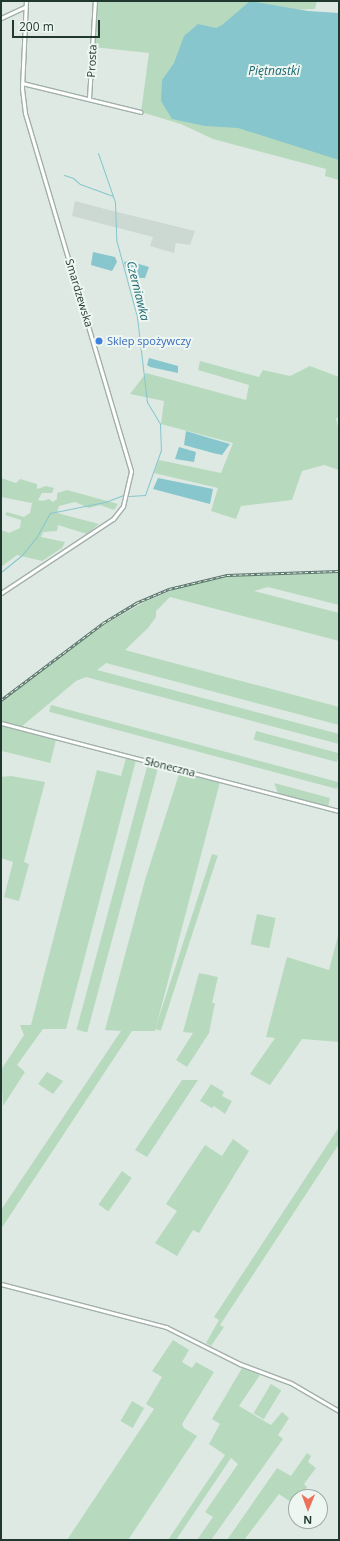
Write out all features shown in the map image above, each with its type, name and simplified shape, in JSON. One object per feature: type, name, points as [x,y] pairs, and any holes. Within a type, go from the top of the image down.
[{"type":"street","name":"Smardzewska","points":[[1,592],[113,519],[123,506],[131,471],[29,127],[23,101],[22,83],[26,1]]},
{"type":"street","name":"Prosta","points":[[89,98],[95,1]]},
{"type":"street","points":[[1,18],[25,7]]},
{"type":"street","points":[[22,83],[89,98],[141,112]]},
{"type":"street","name":"Słoneczna","points":[[1,723],[339,811]]},
{"type":"street","points":[[1,1284],[166,1327],[240,1364],[291,1383],[339,1411]]},
{"type":"shaded area","points":[[75,201],[195,231],[190,245],[176,243],[174,253],[150,246],[153,237],[72,216]]},
{"type":"green space","name":"Piętnastki","points":[[95,1],[317,1],[315,9],[288,10],[339,152],[339,180],[325,176],[326,169],[213,139],[181,124],[141,112],[149,53],[93,47]]},
{"type":"green space","points":[[200,361],[259,377],[263,370],[290,376],[310,366],[339,377],[339,418],[336,418],[339,432],[339,470],[324,465],[302,471],[292,500],[241,506],[236,519],[211,511],[218,488],[154,473],[159,460],[221,473],[233,443],[161,424],[164,401],[130,394],[146,373],[246,400],[249,385],[198,370]]},
{"type":"green space","points":[[1,478],[16,483],[20,479],[37,484],[37,489],[46,486],[54,488],[52,493],[42,493],[38,500],[42,501],[49,499],[53,502],[57,499],[57,493],[67,490],[118,504],[114,510],[100,505],[89,508],[75,502],[59,506],[57,513],[99,524],[87,534],[58,525],[57,531],[43,532],[41,537],[65,542],[62,548],[42,561],[17,555],[1,567],[1,530],[9,533],[20,528],[21,520],[5,515],[7,512],[24,517],[30,513],[32,503],[1,497]]},
{"type":"green space","points":[[339,573],[339,605],[268,587],[254,591],[339,613],[339,641],[170,597],[156,611],[156,617],[148,628],[125,650],[339,707],[339,725],[106,663],[97,670],[339,734],[339,744],[86,677],[76,681],[21,727],[1,721],[1,703],[6,698],[93,631],[146,601],[178,588],[220,577]]},
{"type":"green space","points":[[51,705],[339,782],[337,789],[49,712]]},
{"type":"green space","points":[[1,725],[56,739],[50,763],[1,751]]},
{"type":"green space","points":[[256,731],[339,753],[337,762],[254,740]]},
{"type":"green space","points":[[126,758],[136,760],[66,1029],[43,1029],[17,1065],[25,1072],[3,1106],[1,1070],[24,1035],[20,1025],[31,1025],[97,770],[121,776]]},
{"type":"green space","points":[[148,763],[159,766],[87,1032],[77,1030]]},
{"type":"green space","points":[[180,771],[220,782],[155,1031],[132,1031],[1,1229],[1,1210],[121,1031],[105,1030],[145,880]]},
{"type":"green space","points":[[11,776],[45,782],[24,862],[29,864],[19,901],[4,897],[13,862],[1,858],[1,777]]},
{"type":"green space","points":[[274,783],[330,798],[328,807],[278,793]]},
{"type":"green space","points":[[212,854],[218,856],[161,1031],[155,1029]]},
{"type":"green space","points":[[257,914],[276,918],[269,948],[251,944]]},
{"type":"green space","points":[[339,932],[339,1042],[302,1039],[270,1085],[250,1074],[275,1038],[266,1037],[287,957],[329,970]]},
{"type":"green space","points":[[199,973],[218,977],[212,1003],[215,1003],[209,1033],[187,1067],[176,1060],[193,1033],[183,1032]]},
{"type":"green space","points":[[47,1072],[63,1081],[53,1094],[38,1084]]},
{"type":"green space","points":[[182,1080],[198,1080],[147,1157],[135,1150]]},
{"type":"green space","points":[[211,1084],[224,1092],[222,1096],[232,1101],[225,1114],[214,1106],[212,1108],[200,1101]]},
{"type":"green space","points":[[339,1127],[339,1144],[220,1325],[224,1327],[211,1346],[206,1343],[219,1320],[214,1317]]},
{"type":"green space","points":[[233,1139],[249,1151],[199,1233],[193,1230],[177,1256],[155,1243],[177,1211],[166,1204],[205,1145],[222,1156]]},
{"type":"green space","points":[[122,1171],[132,1178],[108,1211],[98,1205]]},
{"type":"green space","points":[[173,1340],[189,1350],[182,1362],[192,1368],[196,1362],[214,1372],[182,1424],[184,1428],[197,1436],[128,1540],[67,1540],[154,1409],[146,1404],[162,1377],[152,1371]]},
{"type":"green space","points":[[242,1368],[260,1375],[239,1406],[271,1425],[282,1412],[289,1418],[278,1435],[283,1439],[211,1540],[197,1540],[213,1517],[205,1512],[238,1464],[231,1458],[176,1540],[168,1540],[225,1455],[209,1444],[220,1424],[212,1419]]},
{"type":"green space","points":[[271,1384],[281,1390],[264,1419],[253,1413]]},
{"type":"green space","points":[[132,1401],[144,1408],[133,1428],[120,1421]]},
{"type":"green space","points":[[307,1453],[311,1456],[308,1462],[316,1468],[304,1484],[307,1487],[306,1489],[288,1489],[288,1500],[279,1494],[244,1540],[227,1540],[277,1468],[291,1476]]},
{"type":"water","name":"Piętnastki","points":[[250,1],[308,11],[339,13],[339,160],[238,128],[205,126],[172,119],[161,101],[162,80],[174,63],[184,36],[198,24],[216,28],[222,25]]},
{"type":"water","points":[[93,252],[115,257],[117,262],[112,271],[91,265]]},
{"type":"water","points":[[129,261],[149,267],[145,278],[140,278],[125,267],[124,262]]},
{"type":"water","points":[[149,358],[178,366],[178,373],[150,367],[147,365]]},
{"type":"water","points":[[186,431],[230,444],[222,455],[184,445]]},
{"type":"water","points":[[179,447],[196,452],[194,462],[175,459]]},
{"type":"water","points":[[158,478],[213,489],[210,504],[153,489]]},
{"type":"waterway","name":"Czerniawka","points":[[98,153],[115,202],[116,239],[137,317],[147,402],[160,424],[161,450],[145,495],[129,496]]},
{"type":"waterway","name":"Czerniawka","points":[[64,175],[73,178],[80,184],[113,196]]},
{"type":"waterway","name":"Czerniawka","points":[[1,572],[22,555],[36,538],[50,513],[105,502],[123,495]]},
{"type":"railway","points":[[1,700],[103,623],[136,603],[169,589],[227,575],[339,571]]},
{"type":"place","name":"Sklep spożywczy","points":[[99,341]]}]
